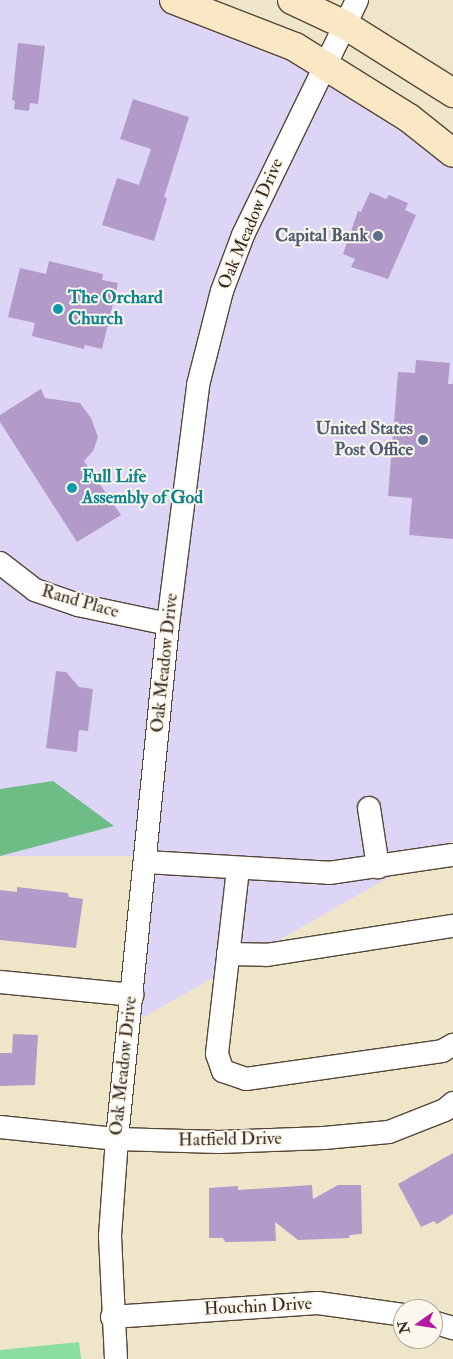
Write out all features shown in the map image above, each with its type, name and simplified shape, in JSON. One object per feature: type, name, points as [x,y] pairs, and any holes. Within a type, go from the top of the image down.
[{"type":"main road","points":[[174,0],[248,26],[295,47],[326,64],[409,118],[453,153]]},
{"type":"main road","points":[[292,0],[345,24],[453,93]]},
{"type":"street","name":"Oak Meadow Drive","points":[[116,1359],[112,1317],[110,1236],[117,1139],[146,862],[168,624],[198,385],[222,291],[269,176],[358,0]]},
{"type":"street","name":"Rand Place","points":[[0,563],[35,590],[78,605],[168,624]]},
{"type":"street","points":[[369,808],[378,867]]},
{"type":"street","points":[[146,862],[329,873],[453,855]]},
{"type":"street","points":[[238,869],[216,1054],[223,1071],[233,1077],[246,1079],[432,1052],[453,1044]]},
{"type":"street","points":[[228,954],[267,955],[453,926]]},
{"type":"street","points":[[0,982],[132,995]]},
{"type":"street","name":"Hatfield Drive","points":[[0,1127],[117,1139],[219,1142],[389,1132],[445,1110],[453,1103]]},
{"type":"street","name":"Houchin Drive","points":[[112,1317],[318,1303],[393,1314]]},
{"type":"shaded area","points":[[0,0],[174,0],[249,26],[453,153],[453,841],[128,1026],[145,856],[0,856]]},
{"type":"green space","points":[[53,781],[114,826],[0,856],[0,789]]},
{"type":"green space","points":[[79,1342],[81,1359],[0,1359],[0,1350]]},
{"type":"building","points":[[18,43],[45,46],[38,104],[30,103],[29,111],[14,109],[15,101],[12,100]]},
{"type":"building","points":[[133,99],[189,117],[164,197],[167,198],[154,241],[102,225],[117,178],[139,185],[151,149],[120,139]]},
{"type":"building","name":"Capital Bank","points":[[370,192],[386,199],[389,195],[408,203],[405,210],[416,215],[388,279],[351,267],[355,259],[343,254],[358,211],[361,212]]},
{"type":"building","name":"The Orchard Church","points":[[49,261],[103,274],[102,280],[118,283],[102,349],[85,345],[84,349],[32,336],[35,323],[8,317],[20,268],[46,274]]},
{"type":"building","name":"United States Post Office","points":[[416,360],[450,363],[448,384],[453,384],[453,539],[409,535],[412,498],[388,496],[398,372],[415,373]]},
{"type":"building","name":"Full Life Assembly of God","points":[[41,389],[45,398],[80,403],[91,418],[98,437],[93,451],[84,461],[121,515],[77,542],[0,422],[0,415]]},
{"type":"building","points":[[56,671],[66,672],[79,687],[93,689],[88,731],[79,730],[77,752],[46,748]]},
{"type":"building","points":[[17,887],[68,893],[69,897],[83,899],[76,948],[0,940],[0,890],[17,892]]},
{"type":"building","points":[[13,1034],[38,1035],[35,1085],[0,1086],[0,1053],[12,1053]]},
{"type":"building","points":[[453,1153],[453,1214],[437,1224],[434,1221],[421,1227],[398,1184]]},
{"type":"building","points":[[312,1185],[313,1199],[338,1185],[361,1185],[362,1234],[350,1235],[349,1238],[298,1240],[275,1222],[276,1241],[225,1242],[223,1238],[209,1238],[209,1188],[238,1186],[238,1190]]},
{"type":"place","name":"Capital Bank","points":[[378,236]]},
{"type":"place","name":"The Orchard Church","points":[[58,309]]},
{"type":"place","name":"United States Post Office","points":[[423,440]]},
{"type":"place","name":"Full Life Assembly of God","points":[[72,488]]}]
